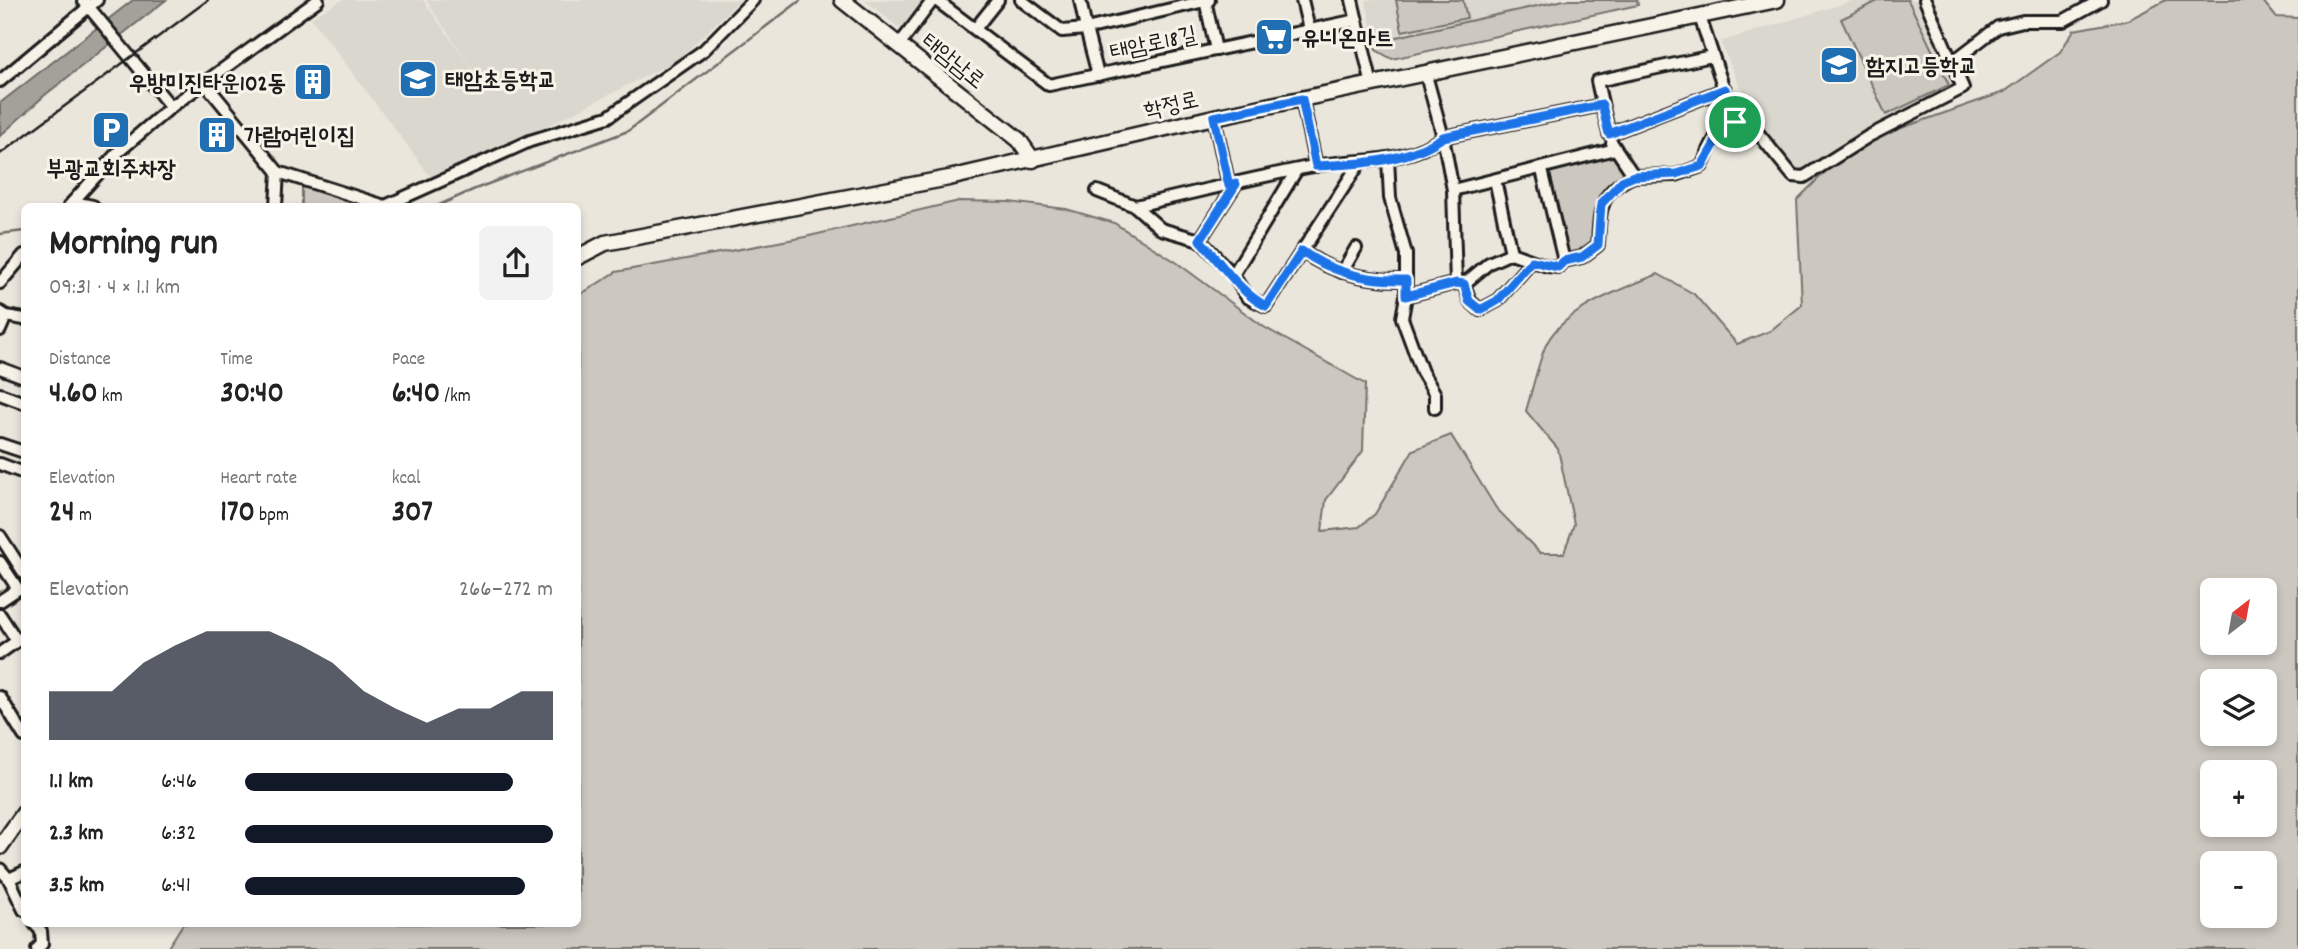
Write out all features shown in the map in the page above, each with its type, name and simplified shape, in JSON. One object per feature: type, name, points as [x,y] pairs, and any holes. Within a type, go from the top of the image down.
[{"type":"main road","name":"태암남로","points":[[842,0],[1019,140],[1033,160]]},
{"type":"main road","name":"학정로","points":[[581,255],[605,243],[1033,160],[1214,117],[1777,0]]},
{"type":"main road","points":[[0,847],[21,817]]},
{"type":"street","points":[[72,203],[117,153],[171,107],[318,0]]},
{"type":"street","points":[[392,203],[530,141],[608,117],[704,50],[753,0]]},
{"type":"street","points":[[899,45],[935,0]]},
{"type":"street","name":"태암로18길","points":[[935,0],[1049,85],[1357,20]]},
{"type":"street","points":[[975,29],[998,0]]},
{"type":"street","name":"태암로18길","points":[[1021,0],[1062,31],[1086,29],[1206,0],[1216,50]]},
{"type":"street","points":[[1080,0],[1086,29]]},
{"type":"street","points":[[1302,0],[1309,29]]},
{"type":"street","points":[[1353,0],[1372,85]]},
{"type":"street","points":[[1406,296],[1460,283],[1489,263],[1511,253],[1558,267],[1564,261],[1582,257],[1598,245],[1601,204],[1611,190],[1634,176],[1676,174],[1702,166],[1717,135],[1726,124],[1735,122],[1759,133],[1793,176],[1804,177],[1870,136],[1963,88],[1925,0]]},
{"type":"street","points":[[1951,63],[1998,27],[2023,21],[2063,20],[2101,0]]},
{"type":"street","points":[[0,81],[92,5],[171,107]]},
{"type":"street","points":[[1700,17],[1735,122]]},
{"type":"street","name":"태암로18길","points":[[1086,29],[1098,75]]},
{"type":"street","points":[[1634,176],[1615,149],[1609,134],[1597,81],[1712,56]]},
{"type":"street","points":[[1426,75],[1443,137],[1453,190],[1460,283],[1469,301],[1480,310],[1497,301],[1532,261]]},
{"type":"street","points":[[204,82],[278,172],[376,203]]},
{"type":"street","points":[[1609,134],[1725,89]]},
{"type":"street","points":[[1302,99],[1316,166]]},
{"type":"street","points":[[1135,206],[1316,166],[1359,164],[1423,151],[1443,137],[1602,105]]},
{"type":"street","points":[[1200,240],[1233,185],[1214,117]]},
{"type":"street","points":[[1453,190],[1542,170],[1615,149]]},
{"type":"street","points":[[1388,158],[1390,198],[1406,254],[1406,296],[1402,318],[1422,372],[1434,394],[1435,408]]},
{"type":"street","points":[[1097,191],[1135,206],[1160,229],[1200,240],[1233,275],[1247,297],[1266,306],[1359,164]]},
{"type":"street","points":[[1542,170],[1564,261]]},
{"type":"street","points":[[1233,275],[1296,171]]},
{"type":"street","points":[[276,203],[278,172]]},
{"type":"street","points":[[1495,180],[1511,253]]},
{"type":"street","points":[[1342,272],[1356,248]]},
{"type":"street","points":[[1302,251],[1317,262],[1374,281],[1406,280]]},
{"type":"street","points":[[0,283],[21,258]]},
{"type":"street","points":[[0,330],[3,314],[21,319]]},
{"type":"street","points":[[0,368],[21,376]]},
{"type":"street","points":[[0,394],[21,402]]},
{"type":"street","points":[[0,444],[21,453]]},
{"type":"street","points":[[0,464],[21,472]]},
{"type":"street","points":[[0,536],[21,568]]},
{"type":"street","points":[[0,562],[18,589],[0,601]]},
{"type":"street","points":[[0,615],[21,638],[0,653]]},
{"type":"street","points":[[0,697],[21,731]]},
{"type":"street","points":[[0,869],[9,879],[21,905]]},
{"type":"street","points":[[9,879],[21,873]]},
{"type":"street","points":[[37,949],[42,944],[41,931],[38,927]]},
{"type":"shaded area","points":[[133,0],[166,0],[45,95],[0,136],[0,103]]},
{"type":"shaded area","points":[[342,0],[423,0],[478,77],[426,0],[740,0],[679,59],[522,139],[431,177],[311,18]]},
{"type":"shaded area","points":[[865,0],[924,0],[905,24],[898,27]]},
{"type":"shaded area","points":[[1366,0],[1564,0],[1374,42]]},
{"type":"shaded area","points":[[1396,0],[1463,0],[1467,18],[1402,31]]},
{"type":"shaded area","points":[[1564,0],[1637,0],[1638,5],[1392,59],[1376,50],[1374,42]]},
{"type":"shaded area","name":"함지고등학교","points":[[1855,0],[1918,0],[1959,88],[1858,136],[1793,174],[1755,120],[1720,42]]},
{"type":"shaded area","points":[[1880,0],[1908,0],[1949,85],[1886,115],[1841,19]]},
{"type":"shaded area","points":[[2166,0],[2262,0],[2276,17],[2298,18],[2298,949],[167,949],[181,927],[581,927],[581,294],[616,272],[805,237],[959,201],[1009,202],[1066,209],[1114,223],[1176,262],[1264,327],[1365,384],[1363,451],[1326,500],[1322,531],[1359,527],[1375,514],[1413,450],[1451,435],[1496,508],[1540,553],[1564,553],[1574,524],[1558,449],[1526,411],[1545,347],[1564,322],[1594,302],[1658,274],[1694,294],[1737,344],[1770,331],[1802,305],[1797,200],[1828,169],[1862,142],[2004,92],[2060,52],[2074,30],[2128,20]]},
{"type":"shaded area","points":[[1613,153],[1630,177],[1611,190],[1596,244],[1567,258],[1545,172]]},
{"type":"shaded area","points":[[302,180],[375,203],[302,203]]},
{"type":"waterway","points":[[444,203],[628,131],[801,0]]},
{"type":"waterway","points":[[0,234],[21,231]]},
{"type":"railway","points":[[0,154],[208,0]]},
{"type":"place","name":"유니온마트","points":[[1274,37]]},
{"type":"place","name":"함지고등학교","points":[[1839,65]]},
{"type":"place","name":"태암초등학교","points":[[418,79]]},
{"type":"place","name":"우방미진타운102동","points":[[313,82]]},
{"type":"place","name":"부광교회주차장","points":[[111,130]]},
{"type":"place","name":"가람어린이집","points":[[217,135]]},
{"type":"route","points":[[1725,89],[1735,122],[1726,124],[1717,135],[1702,166],[1676,174],[1634,176],[1622,181],[1601,204],[1598,245],[1582,257],[1564,261],[1558,267],[1532,261],[1497,301],[1480,310],[1469,301],[1464,284],[1456,283],[1406,296],[1406,280],[1374,281],[1317,262],[1302,251],[1266,306],[1247,297],[1233,275],[1200,240],[1236,184],[1229,186],[1214,117],[1302,99],[1316,166],[1359,164],[1423,151],[1443,137],[1602,105],[1609,134],[1725,89]]}]
